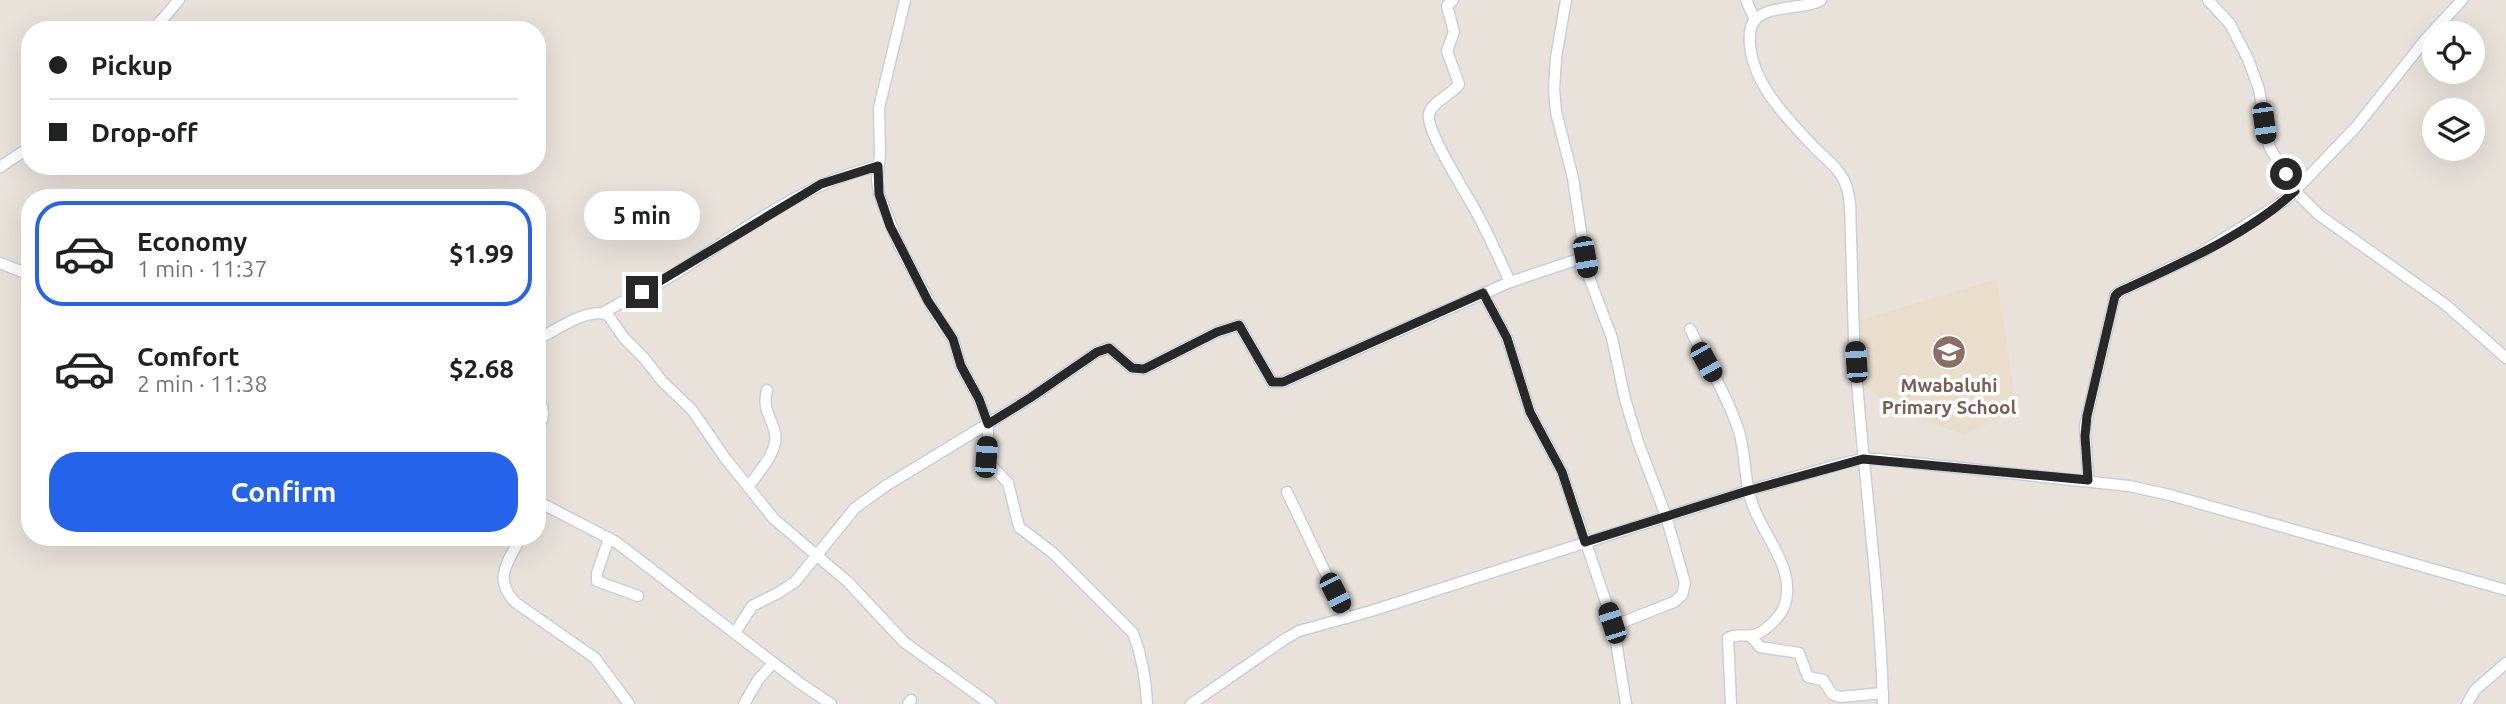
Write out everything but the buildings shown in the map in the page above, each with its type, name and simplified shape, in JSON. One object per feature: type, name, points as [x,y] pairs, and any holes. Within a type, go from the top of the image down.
[{"type":"street","points":[[161,21],[179,0]]},
{"type":"street","points":[[905,0],[879,108],[879,194],[890,226],[928,301],[953,339],[961,366],[979,399],[988,424],[988,462],[1009,483],[1019,527],[1053,553],[1133,633],[1141,658],[1146,704]]},
{"type":"street","points":[[1453,0],[1447,6],[1454,32],[1447,51],[1459,84],[1430,110],[1428,120],[1510,282]]},
{"type":"street","points":[[1566,0],[1556,58],[1554,103],[1573,178],[1585,257],[1591,286],[1612,338],[1625,399],[1638,442],[1666,516],[1685,583],[1682,595],[1674,602],[1613,626]]},
{"type":"street","points":[[1746,0],[1755,20]]},
{"type":"street","points":[[1821,0],[1768,12],[1755,20],[1750,32],[1751,55],[1774,101],[1803,135],[1838,169],[1849,193],[1854,340],[1883,704]]},
{"type":"street","points":[[2208,0],[2230,24],[2248,59],[2259,89],[2269,146],[2295,191],[2319,215],[2446,304],[2506,358]]},
{"type":"street","points":[[2088,480],[2085,436],[2087,416],[2115,296],[2221,242],[2278,206],[2356,127],[2425,40],[2462,0]]},
{"type":"street","points":[[0,167],[21,153]]},
{"type":"street","points":[[546,336],[586,316],[603,313],[662,282],[688,263],[821,184],[878,166]]},
{"type":"street","points":[[735,633],[752,606],[789,587],[818,556],[855,508],[887,485],[1030,398],[1097,352],[1109,348],[1132,368],[1144,369],[1217,332],[1239,325],[1272,382],[1283,382],[1483,293],[1585,257]]},
{"type":"street","points":[[0,263],[21,271]]},
{"type":"street","points":[[1483,293],[1507,338],[1530,412],[1562,472],[1613,626],[1626,704]]},
{"type":"street","points":[[603,313],[608,315],[616,329],[662,381],[685,402],[774,519],[848,582],[904,642],[990,704]]},
{"type":"street","points":[[1690,329],[1726,400],[1744,456],[1747,491],[1758,522],[1784,566],[1788,579],[1782,611],[1765,629],[1750,635],[1735,634],[1728,638],[1731,704]]},
{"type":"street","points":[[748,487],[775,442],[775,430],[766,408],[767,390]]},
{"type":"street","points":[[1191,704],[1285,639],[1307,628],[1347,618],[1747,491],[1863,459],[2129,486],[2170,495],[2506,590]]},
{"type":"street","points":[[1287,492],[1347,618]]},
{"type":"street","points":[[546,506],[609,538],[645,562],[824,702]]},
{"type":"street","points":[[609,538],[597,573],[597,581],[638,596]]},
{"type":"street","points":[[516,546],[502,579],[508,596],[596,658],[629,704]]},
{"type":"street","points":[[1750,635],[1760,648],[1799,653],[1808,677],[1823,680],[1836,696],[1883,693]]},
{"type":"street","points":[[744,704],[748,694],[774,663]]},
{"type":"street","points":[[2467,704],[2475,690],[2506,663]]},
{"type":"shaded area","points":[[1997,279],[2017,410],[1965,435],[1895,410],[1858,380],[1860,320]]},
{"type":"place","name":"Mwabaluhi Primary School","points":[[1949,352]]},
{"type":"route","points":[[642,292],[821,184],[878,166],[879,194],[890,226],[928,301],[953,339],[961,366],[979,399],[988,424],[1097,352],[1109,348],[1132,368],[1144,369],[1217,332],[1239,325],[1272,382],[1277,383],[1452,309],[1483,293],[1513,353],[1530,412],[1562,472],[1585,542],[1747,491],[1863,459],[2088,480],[2085,426],[2115,296],[2221,242],[2278,206],[2295,191],[2286,174]]}]
